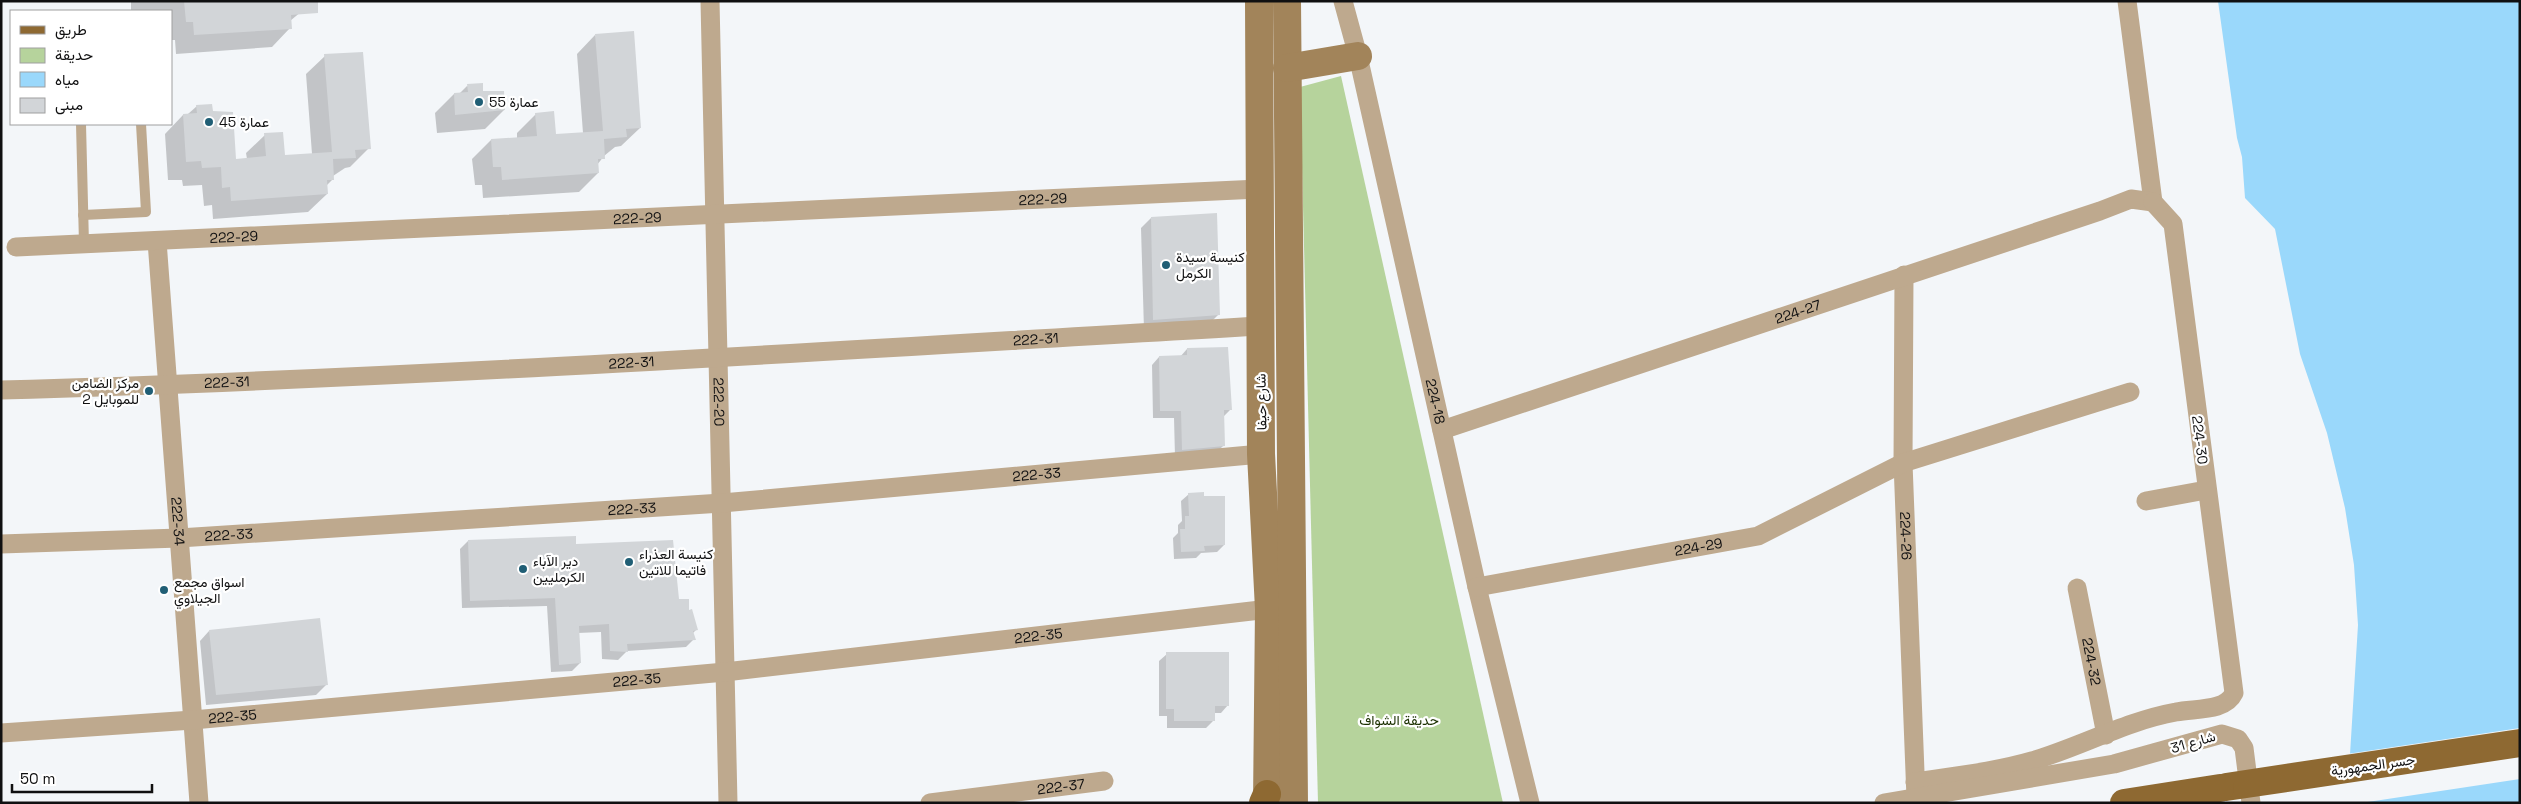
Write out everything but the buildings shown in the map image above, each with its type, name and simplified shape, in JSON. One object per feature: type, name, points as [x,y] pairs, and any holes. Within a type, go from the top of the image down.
[{"type":"main road","name":"شارع حيفا","points":[[1259,1],[1262,454],[1269,609],[1266,800]]},
{"type":"main road","points":[[1287,1],[1294,803]]},
{"type":"main road","points":[[1287,68],[1358,56]]},
{"type":"main road","name":"جسر الجمهورية","points":[[2124,803],[2520,743]]},
{"type":"main road","name":"جسر الجمهورية","points":[[2251,803],[2520,762]]},
{"type":"street","name":"222-20","points":[[710,1],[728,803]]},
{"type":"street","name":"224-18","points":[[1343,1],[1358,56],[1442,430],[1530,803]]},
{"type":"street","points":[[2127,1],[2153,202]]},
{"type":"street","name":"222-29","points":[[16,247],[1259,189]]},
{"type":"street","name":"224-27","points":[[1442,430],[2100,211],[2131,199],[2153,202]]},
{"type":"street","name":"224-30","points":[[2106,735],[2145,720],[2175,712],[2223,705],[2231,699],[2235,686],[2206,490],[2173,224],[2153,202]]},
{"type":"street","name":"222-34","points":[[157,240],[199,803]]},
{"type":"street","name":"224-26","points":[[1904,275],[1903,463],[1916,790]]},
{"type":"street","name":"222-31","points":[[1,390],[168,385],[718,358],[1260,326]]},
{"type":"street","name":"224-29","points":[[1478,586],[1758,536],[1903,463],[2130,392]]},
{"type":"street","name":"222-33","points":[[1,544],[179,538],[722,503],[1262,454]]},
{"type":"street","points":[[2146,501],[2206,490]]},
{"type":"street","name":"224-32","points":[[2077,588],[2106,735]]},
{"type":"street","name":"222-35","points":[[1,733],[193,720],[726,672],[1269,609]]},
{"type":"street","name":"شارع 31","points":[[1916,790],[2114,764],[2228,734],[2238,739],[2244,748],[2251,803]]},
{"type":"street","points":[[1884,803],[1916,790],[2031,761],[2106,735]]},
{"type":"street","name":"222-37","points":[[930,803],[1104,781]]},
{"type":"lane","points":[[81,125],[84,244]]},
{"type":"lane","points":[[83,215],[146,212],[141,125]]},
{"type":"green space","name":"حديقة الشواف","points":[[1341,76],[1503,803],[1318,803],[1300,87]]},
{"type":"water","points":[[2218,1],[2520,1],[2520,803],[2347,803],[2358,625],[2354,565],[2345,508],[2327,433],[2300,354],[2275,229],[2245,198],[2242,157],[2237,138]]},
{"type":"pier","points":[[2520,728],[2520,779],[2361,803],[2345,803],[2347,754]]},
{"type":"place","name":"عمارة 55","points":[[479,102]]},
{"type":"place","name":"عمارة 45","points":[[209,122]]},
{"type":"place","name":"كنيسة سيدة الكرمل","points":[[1166,265]]},
{"type":"place","name":"مركز الضامن 2 للموبايل","points":[[149,391]]},
{"type":"place","name":"كنيسة العذراء فاتيما للاتين","points":[[629,562]]},
{"type":"place","name":"دير الآباء الكرمليين","points":[[523,569]]},
{"type":"place","name":"اسواق مجمع الجيلاوي","points":[[164,590]]}]
